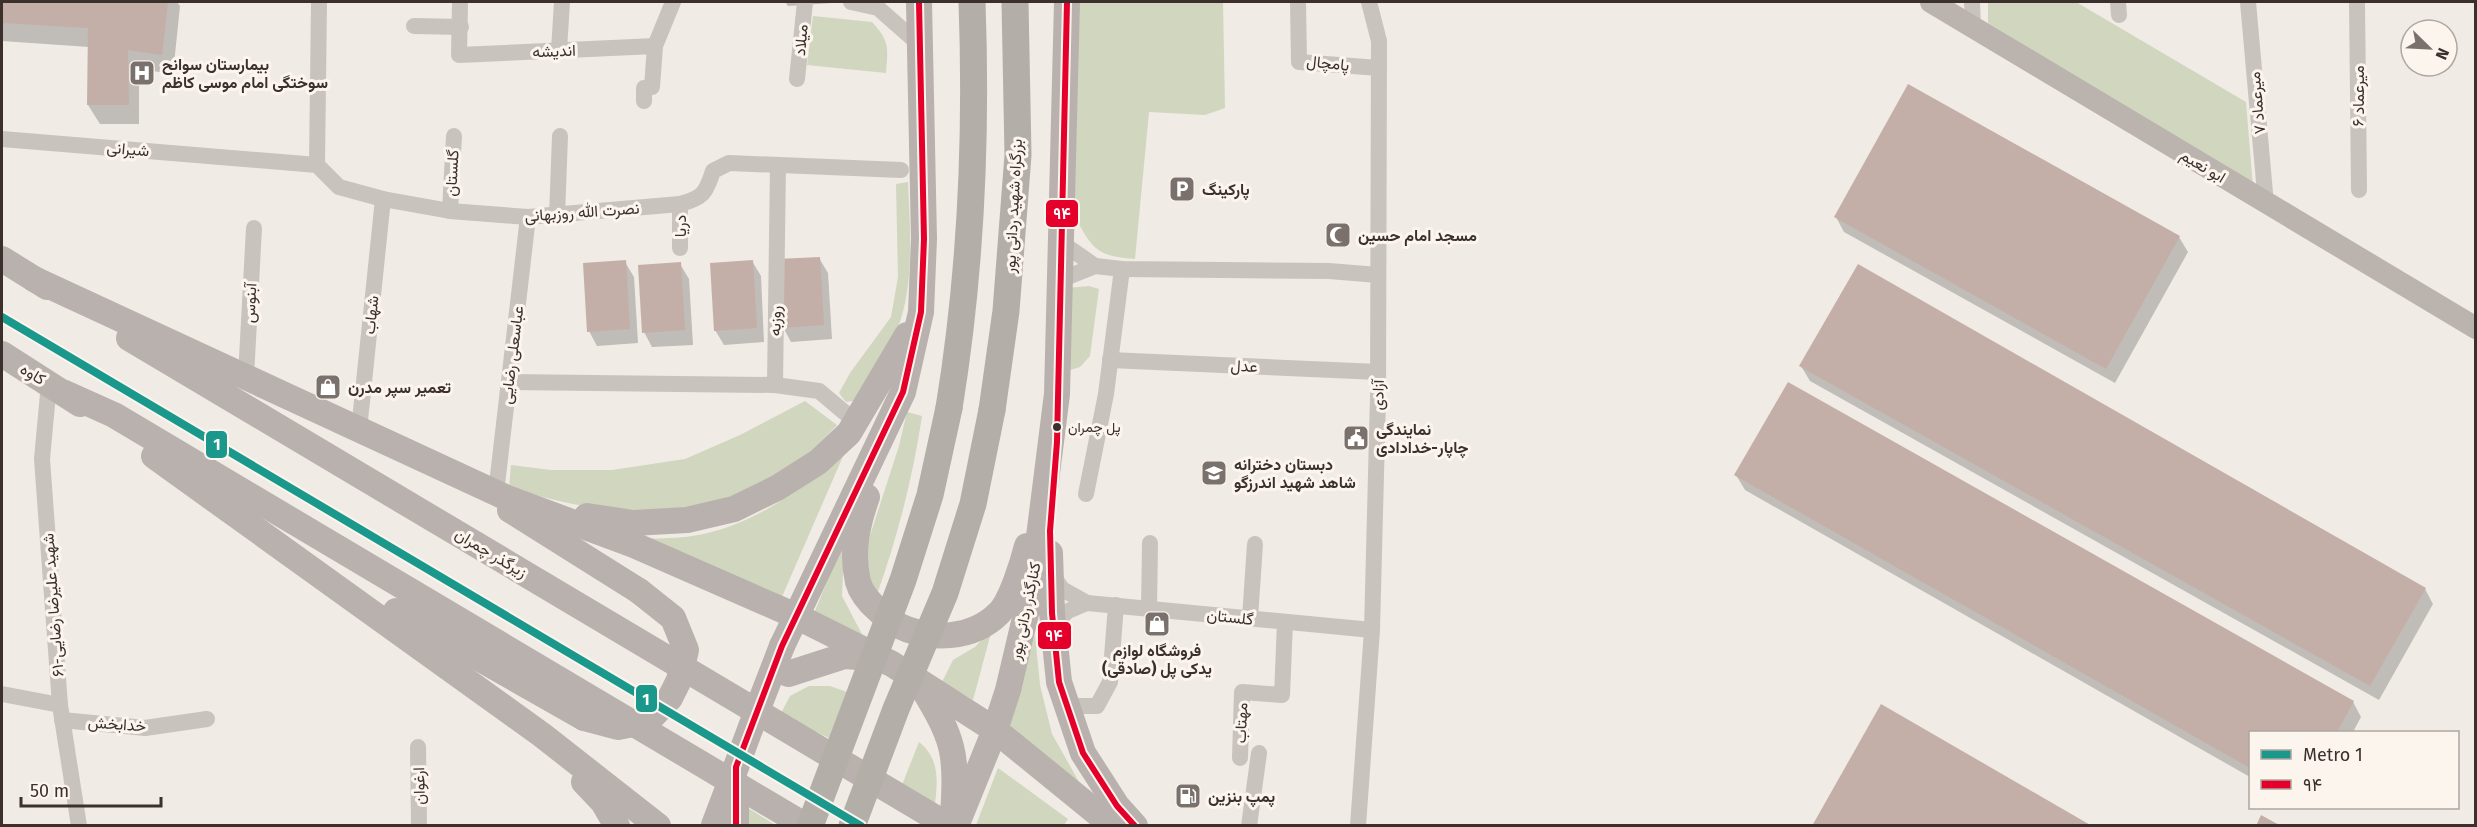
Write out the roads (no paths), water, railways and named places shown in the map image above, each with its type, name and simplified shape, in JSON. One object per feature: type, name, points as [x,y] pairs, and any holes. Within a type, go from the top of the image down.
[{"type":"highway","points":[[808,825],[903,580],[930,495],[949,408],[957,360],[971,231],[974,159],[972,2]]},
{"type":"highway","name":"بزرگراه شهید ردانی پور","points":[[852,825],[896,709],[945,593],[973,504],[992,410],[1006,311],[1018,155],[1016,2]]},
{"type":"main road","points":[[919,2],[924,239],[921,312],[903,392],[857,524],[854,556],[859,584],[870,603],[895,625],[935,637],[971,632],[1000,612],[1023,566],[1057,394]]},
{"type":"main road","name":"کنارگذر ردانی پور","points":[[965,780],[995,730],[1008,690],[1034,584],[1057,394],[1067,2]]},
{"type":"main road","name":"ابو نعیم","points":[[1931,2],[2475,328]]},
{"type":"main road","points":[[2,259],[34,279],[438,466],[502,495],[634,545],[796,616],[881,659],[995,730],[1113,825]]},
{"type":"main road","name":"زیرگذر چمران","points":[[34,279],[150,351],[952,825]]},
{"type":"main road","points":[[502,495],[587,516],[633,523],[687,520],[734,509],[777,488],[818,462],[849,433],[921,312]]},
{"type":"main road","name":"کاوه","points":[[2,354],[57,388]]},
{"type":"main road","points":[[57,388],[286,549],[542,735],[658,825]]},
{"type":"main road","points":[[57,388],[114,414],[808,825]]},
{"type":"main road","points":[[714,825],[782,646],[903,392]]},
{"type":"main road","points":[[1057,394],[1057,442],[1050,531],[1053,625],[1059,682],[1083,753],[1117,806],[1135,825]]},
{"type":"main road","points":[[286,549],[584,718],[618,727],[648,721],[670,698],[679,680],[686,650],[673,618],[639,591],[438,466]]},
{"type":"main road","points":[[755,716],[788,674],[844,656],[881,659]]},
{"type":"main road","points":[[918,681],[943,722],[965,780],[952,825]]},
{"type":"main road","points":[[542,735],[603,802],[616,825]]},
{"type":"main road","points":[[736,767],[736,825]]},
{"type":"street","points":[[317,165],[319,2]]},
{"type":"street","name":"اندیشه","points":[[460,2],[459,55],[655,46]]},
{"type":"street","points":[[559,50],[562,2]]},
{"type":"street","points":[[644,101],[644,88],[652,87],[655,46],[673,2]]},
{"type":"street","name":"میلاد","points":[[797,79],[804,2]]},
{"type":"street","points":[[851,2],[878,8],[920,45]]},
{"type":"street","name":"پامچال","points":[[1298,2],[1299,62],[1379,68]]},
{"type":"street","name":"آزادی","points":[[1358,825],[1372,630],[1378,372],[1379,41],[1369,2]]},
{"type":"street","points":[[1972,2],[1973,27]]},
{"type":"street","name":"میرعماد ۷","points":[[2248,2],[2266,204]]},
{"type":"street","name":"میرعماد ۶","points":[[2357,2],[2359,190]]},
{"type":"street","points":[[414,26],[461,27]]},
{"type":"street","name":"گلستان","points":[[450,211],[454,136]]},
{"type":"street","points":[[557,216],[560,136]]},
{"type":"street","name":"شیرانی","points":[[2,139],[317,165]]},
{"type":"street","name":"نصرت الله روزبهانی","points":[[317,165],[339,187],[383,199],[450,211],[528,217],[680,204],[699,199],[708,186],[713,171],[729,163],[901,170]]},
{"type":"street","name":"روزبه","points":[[775,384],[778,165]]},
{"type":"street","name":"شهاب","points":[[359,430],[383,199]]},
{"type":"street","name":"دریا","points":[[680,204],[680,248]]},
{"type":"street","name":"عباسعلی رضایی","points":[[502,495],[509,382],[528,217]]},
{"type":"street","name":"آبنوس","points":[[246,377],[254,228]]},
{"type":"street","points":[[1062,243],[1095,266]]},
{"type":"street","points":[[1060,280],[1095,266],[1122,269],[1329,271],[1378,274]]},
{"type":"street","points":[[1086,494],[1106,394],[1122,269]]},
{"type":"street","name":"عدل","points":[[1110,360],[1378,372]]},
{"type":"street","points":[[509,382],[775,384],[819,391],[856,422]]},
{"type":"street","name":"۶۱-شهید علیرضا رضایی","points":[[57,388],[42,459],[61,713],[79,825]]},
{"type":"street","points":[[1149,609],[1150,543]]},
{"type":"street","points":[[1250,618],[1255,544]]},
{"type":"street","points":[[1051,572],[1062,589],[1087,603]]},
{"type":"street","points":[[1053,625],[1068,611],[1087,603]]},
{"type":"street","name":"گلستان","points":[[1087,603],[1372,630]]},
{"type":"street","points":[[1067,706],[1097,706],[1110,682],[1116,605]]},
{"type":"street","name":"مهتاب","points":[[1240,758],[1242,692],[1282,695],[1285,622]]},
{"type":"street","name":"خدابخش","points":[[2,694],[61,713],[146,728],[207,719]]},
{"type":"street","name":"ارغوان","points":[[418,747],[419,825]]},
{"type":"street","points":[[1248,825],[1259,753]]},
{"type":"metro line","name":"1","points":[[2,317],[861,826]]},
{"type":"place","name":"بیمارستان سوانح سوختگی امام موسی کاظم","points":[[142,73]]},
{"type":"place","name":"پارکینگ","points":[[1182,189]]},
{"type":"place","name":"مسجد امام حسین","points":[[1338,235]]},
{"type":"place","name":"تعمیر سپر مدرن","points":[[328,387]]},
{"type":"place","name":"پل چمران","points":[[1057,427]]},
{"type":"place","name":"نمایندگی چاپار-خدادادی","points":[[1356,438]]},
{"type":"place","name":"دبستان دخترانه شاهد شهید اندرزگو","points":[[1214,473]]},
{"type":"place","name":"فروشگاه لوازم یدکی پل (صادقی)","points":[[1157,624]]},
{"type":"place","name":"پمپ بنزین","points":[[1188,796]]}]
